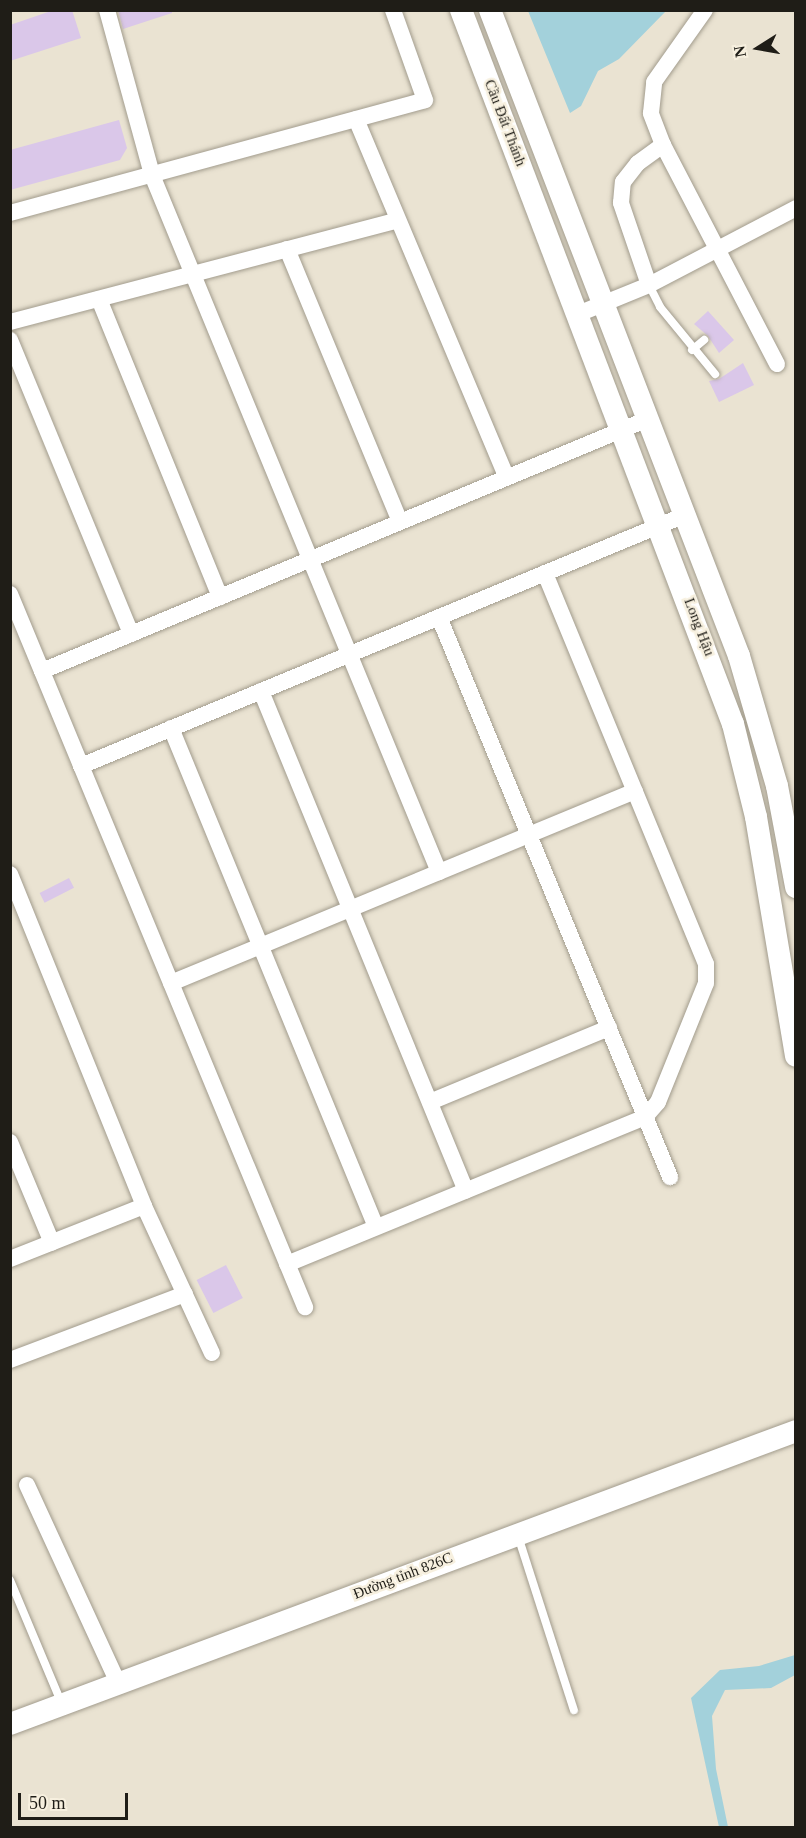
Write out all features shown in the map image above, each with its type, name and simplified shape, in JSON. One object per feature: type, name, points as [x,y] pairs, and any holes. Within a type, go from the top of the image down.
[{"type":"main road","name":"Cầu Đất Thánh","points":[[492,16],[566,205]]},
{"type":"main road","name":"Cầu Đất Thánh","points":[[465,20],[541,216]]},
{"type":"main road","name":"Long Hậu","points":[[566,205],[753,699],[777,786],[795,887]]},
{"type":"main road","name":"Long Hậu","points":[[541,216],[718,678],[756,817],[795,1056]]},
{"type":"main road","name":"Đường tỉnh 826C","points":[[10,1724],[795,1431]]},
{"type":"street","points":[[107,10],[152,175],[439,872]]},
{"type":"street","points":[[10,213],[425,100],[393,10]]},
{"type":"street","points":[[705,10],[654,82],[651,113],[663,145],[777,364]]},
{"type":"street","points":[[356,119],[507,478]]},
{"type":"street","points":[[649,285],[621,203],[623,182],[638,163],[663,145]]},
{"type":"street","points":[[579,314],[649,285],[795,208]]},
{"type":"street","points":[[10,322],[398,220]]},
{"type":"street","points":[[287,249],[400,522]]},
{"type":"street","points":[[99,299],[220,597]]},
{"type":"street","points":[[10,340],[131,634]]},
{"type":"street","points":[[42,671],[648,419]]},
{"type":"street","points":[[81,766],[685,515]]},
{"type":"street","points":[[287,1264],[645,1117],[658,1102],[708,973],[545,573]]},
{"type":"street","points":[[10,594],[304,1307]]},
{"type":"street","points":[[439,617],[670,1177]]},
{"type":"street","points":[[261,691],[466,1191]]},
{"type":"street","points":[[171,728],[376,1227]]},
{"type":"street","points":[[171,983],[634,791]]},
{"type":"street","points":[[10,874],[144,1206],[212,1353]]},
{"type":"street","points":[[430,1102],[609,1028]]},
{"type":"street","points":[[10,1142],[52,1243]]},
{"type":"street","points":[[10,1259],[144,1206]]},
{"type":"street","points":[[10,1360],[184,1294]]},
{"type":"street","points":[[27,1485],[119,1684]]},
{"type":"lane","points":[[649,285],[660,308],[692,350],[715,374]]},
{"type":"lane","points":[[692,350],[704,340]]},
{"type":"lane","points":[[518,1533],[574,1710]]},
{"type":"lane","points":[[10,1580],[62,1706]]},
{"type":"water","points":[[528,10],[666,11],[619,59],[598,71],[581,106],[570,113]]},
{"type":"water","points":[[795,1655],[795,1675],[771,1688],[725,1690],[712,1716],[716,1769],[728,1827],[719,1827],[691,1698],[720,1670],[759,1666]]},
{"type":"building","points":[[54,10],[72,10],[81,38],[10,61],[10,25]]},
{"type":"building","points":[[118,10],[172,10],[172,13],[123,29]]},
{"type":"building","points":[[119,120],[127,148],[120,160],[10,190],[10,150]]},
{"type":"building","points":[[708,311],[734,340],[719,353],[708,336],[694,324]]},
{"type":"building","points":[[743,363],[754,385],[719,402],[709,381],[719,379]]},
{"type":"building","points":[[69,878],[74,888],[45,903],[40,893]]},
{"type":"building","points":[[226,1265],[243,1298],[213,1313],[197,1280]]}]
